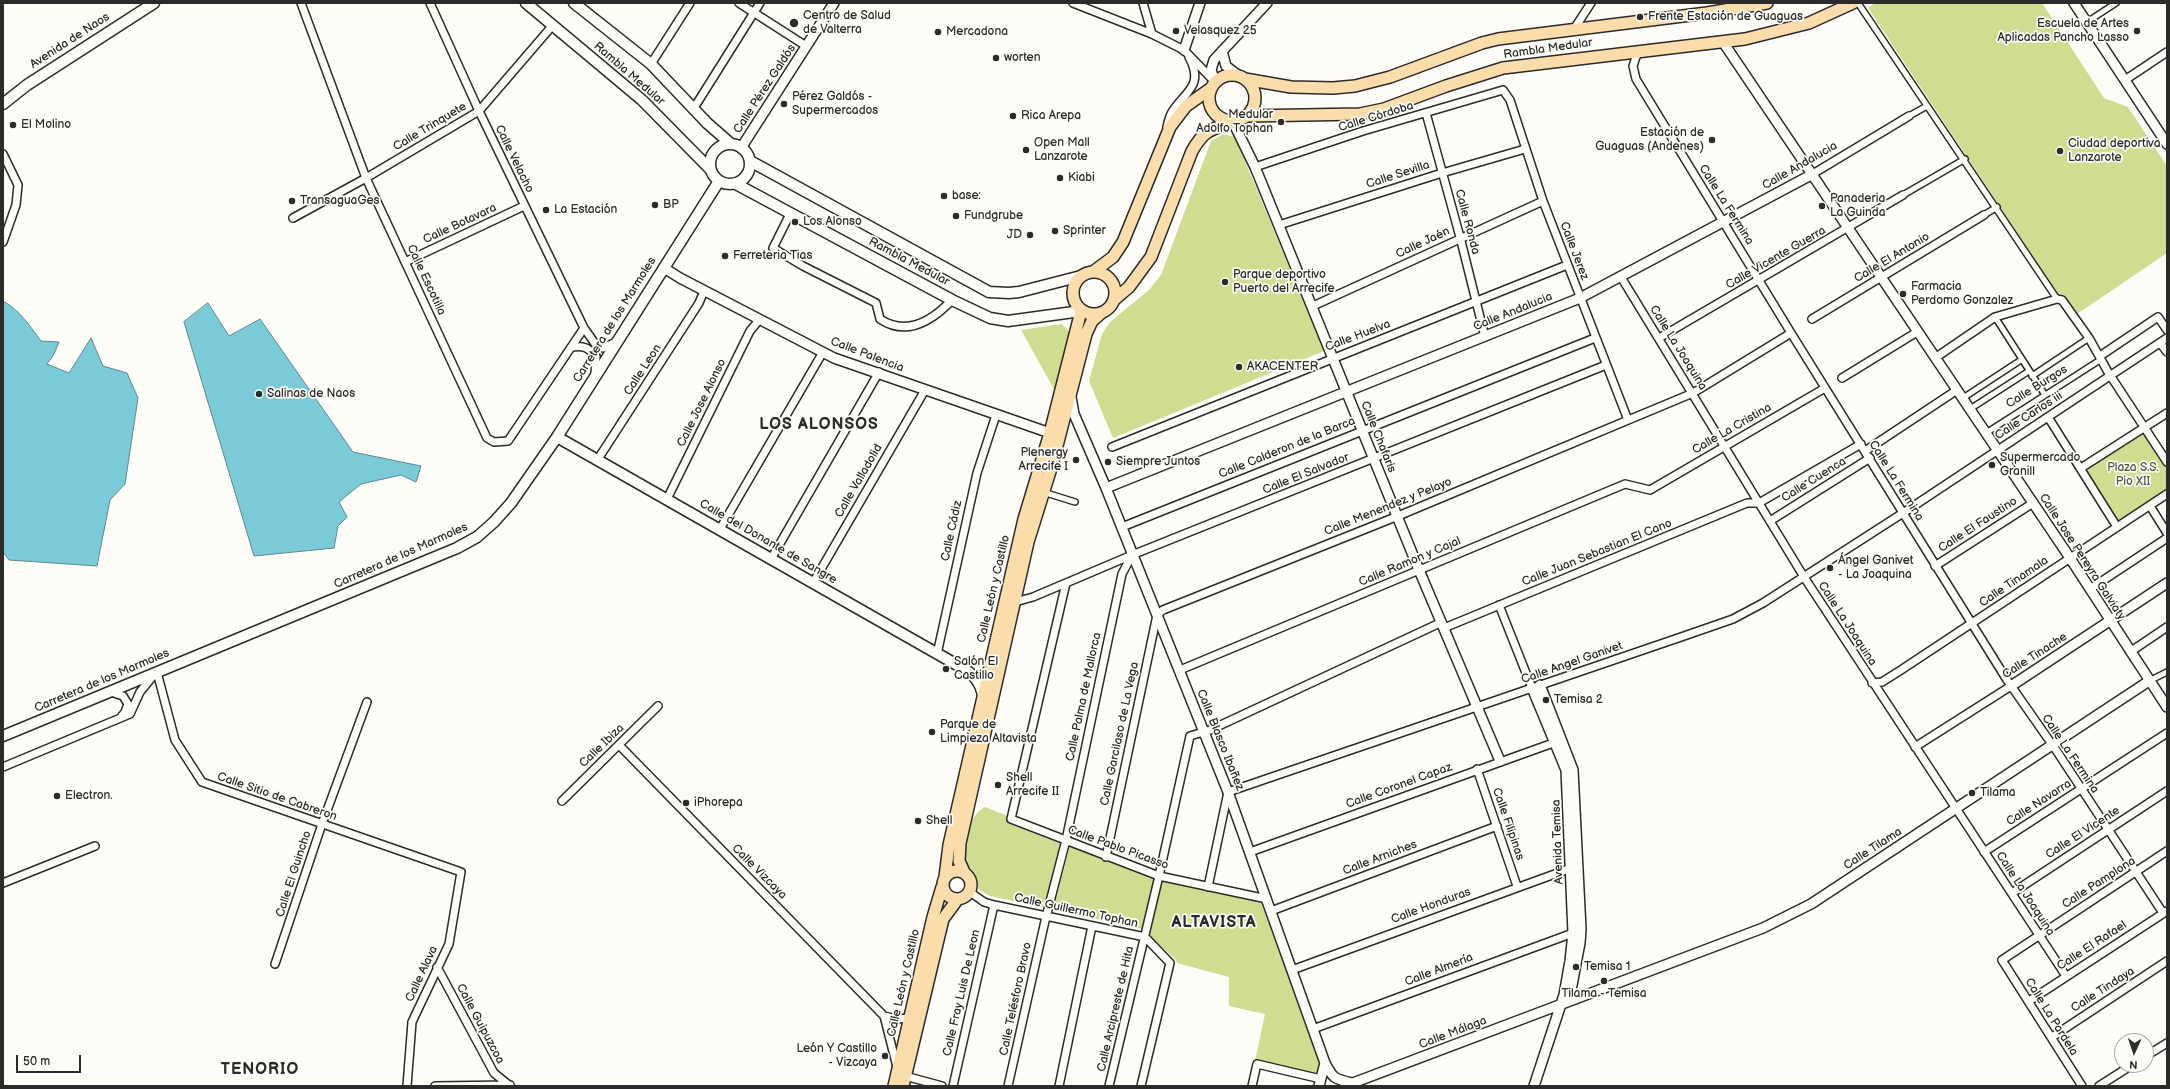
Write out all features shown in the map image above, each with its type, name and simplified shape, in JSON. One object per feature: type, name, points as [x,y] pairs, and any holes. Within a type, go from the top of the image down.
[{"type":"main road","name":"Avenida de Naos","points":[[3,104],[27,85],[154,3]]},
{"type":"main road","name":"Rambla Medular","points":[[526,3],[642,100],[711,170]]},
{"type":"main road","name":"Rambla Medular","points":[[574,3],[651,64],[707,123],[731,144]]},
{"type":"main road","name":"Rambla Medular","points":[[1242,77],[1291,86],[1333,88],[1355,86],[1390,77],[1482,43],[1574,28],[1707,13],[1767,3]]},
{"type":"main road","name":"Rambla Medular","points":[[1247,116],[1360,114],[1384,109],[1446,86],[1503,68],[1723,42],[1777,32],[1809,23],[1853,3]]},
{"type":"main road","points":[[1226,76],[1242,77],[1254,90],[1255,98],[1252,110],[1247,116],[1206,131],[1199,139],[1192,151],[1150,258],[1129,287],[1115,299],[1106,311],[1100,314],[1087,314],[1081,311],[1073,297],[1073,289],[1081,276],[1093,272],[1112,257],[1123,242],[1170,127],[1186,106],[1226,76]]},
{"type":"main road","points":[[1212,86],[1208,98],[1212,112],[1222,120],[1233,122]]},
{"type":"main road","points":[[731,144],[741,148],[750,161],[749,172],[745,178],[736,184],[730,185],[719,181],[711,170],[710,163],[714,152],[719,148],[731,144]]},
{"type":"main road","name":"Rambla Medular","points":[[750,161],[989,292],[1009,294],[1081,276]]},
{"type":"main road","name":"Carretera de los Marmoles","points":[[3,736],[442,554],[477,537],[494,522],[511,503],[557,436],[719,181]]},
{"type":"main road","name":"Rambla Medular","points":[[736,184],[952,300],[990,318],[1008,321],[1052,313],[1081,311]]},
{"type":"main road","points":[[1093,272],[1101,273],[1111,280],[1116,291],[1115,299]]},
{"type":"main road","name":"Calle León y Castillo","points":[[902,1077],[910,1018],[932,917],[944,882],[949,845],[990,664],[1024,519],[1050,433],[1075,329],[1081,311]]},
{"type":"main road","points":[[1052,313],[1067,317],[1073,322],[1075,329]]},
{"type":"main road","name":"Calle León y Castillo","points":[[964,872],[959,861],[960,844],[1034,517],[1043,492],[1070,397],[1086,334],[1092,322],[1100,314]]},
{"type":"main road","name":"Calle del Donante de Sangre","points":[[557,436],[966,670],[976,677],[981,684],[984,695]]},
{"type":"main road","name":"Calle del Donante de Sangre","points":[[966,670],[978,672],[984,671],[990,664]]},
{"type":"main road","points":[[955,872],[964,872],[970,880],[970,892],[963,899],[957,900],[948,897],[944,882],[955,872]]},
{"type":"main road","name":"Calle León y Castillo","points":[[894,1086],[902,1077],[943,919],[957,900]]},
{"type":"street","name":"Calle Escotilla","points":[[301,3],[366,178],[487,438],[494,442],[508,441],[584,328]]},
{"type":"street","name":"Calle Velacho","points":[[430,3],[524,206],[584,328],[596,345],[603,348],[616,342]]},
{"type":"street","points":[[651,64],[690,3]]},
{"type":"street","points":[[739,3],[806,46]]},
{"type":"street","points":[[694,108],[760,3]]},
{"type":"street","name":"Calle Pérez Galdós","points":[[741,148],[834,3]]},
{"type":"street","points":[[1073,3],[1152,34],[1184,50],[1212,86]]},
{"type":"street","points":[[1143,3],[1152,34]]},
{"type":"street","points":[[1164,141],[1172,111],[1189,94],[1193,85],[1193,65],[1184,50],[1200,3]]},
{"type":"street","points":[[1212,86],[1211,70],[1214,60],[1266,3]]},
{"type":"street","points":[[1574,28],[1591,3]]},
{"type":"street","points":[[1858,3],[2060,300],[2089,338],[2110,376],[2167,462]]},
{"type":"street","points":[[2074,3],[2167,144]]},
{"type":"street","points":[[2087,22],[2116,3]]},
{"type":"street","name":"Calle Trinquete","points":[[293,218],[366,178],[479,111],[553,25]]},
{"type":"street","name":"Calle Jose Pereyra Galviaty","points":[[1723,42],[1917,332],[1998,450],[2167,707]]},
{"type":"street","points":[[1222,51],[1226,66],[1242,77]]},
{"type":"street","name":"Calle La Fermina","points":[[1638,51],[1633,66],[1636,79],[1791,333],[2011,686],[2136,872],[2165,912]]},
{"type":"street","points":[[2125,80],[2167,52]]},
{"type":"street","name":"Calle Córdoba","points":[[1255,167],[1503,90]]},
{"type":"street","name":"Calle Jerez","points":[[1503,90],[1510,100],[1543,200],[1595,338],[1628,420]]},
{"type":"street","points":[[1909,116],[1927,106]]},
{"type":"street","name":"Calle Ronda","points":[[1426,113],[1460,237],[1485,337]]},
{"type":"street","name":"Calle Andalucia","points":[[1106,488],[1580,298],[1812,175],[1909,116]]},
{"type":"street","name":"Calle Chafaris","points":[[1233,122],[1255,167],[1313,306],[1419,570],[1500,761]]},
{"type":"street","name":"Calle Sevilla","points":[[1279,225],[1442,173],[1525,149]]},
{"type":"street","points":[[3,154],[18,185],[16,205],[3,242]]},
{"type":"street","points":[[1903,195],[1965,160]]},
{"type":"street","name":"Calle Vicente Guerra","points":[[1659,338],[1903,195]]},
{"type":"street","name":"Calle Jaén","points":[[1313,306],[1543,200]]},
{"type":"street","name":"Calle Botavara","points":[[405,262],[524,206]]},
{"type":"street","points":[[1984,215],[1997,207]]},
{"type":"street","points":[[790,214],[773,248],[803,266],[876,303],[880,318],[889,325],[919,325],[945,308],[952,300]]},
{"type":"street","name":"Calle El Antonio","points":[[1812,319],[1984,215]]},
{"type":"street","name":"Calle Huelva","points":[[1112,447],[1333,357],[1567,265]]},
{"type":"street","name":"Calle Palencia","points":[[664,268],[823,352],[924,390],[1050,433]]},
{"type":"street","name":"Calle La Joaquina","points":[[1620,277],[1693,393],[1804,576],[1872,683],[2066,976]]},
{"type":"street","name":"Calle Leon","points":[[598,459],[699,303],[704,290]]},
{"type":"street","points":[[1935,358],[1995,317],[2060,300]]},
{"type":"street","points":[[1995,317],[2021,360],[2045,395]]},
{"type":"street","name":"Calle Burgos","points":[[1986,433],[2100,358],[2158,317],[2167,330]]},
{"type":"street","name":"Calle Jose Alonso","points":[[667,499],[750,332],[760,319]]},
{"type":"street","points":[[1842,378],[1917,332]]},
{"type":"street","points":[[1628,420],[1693,393],[1791,333]]},
{"type":"street","name":"Calle Calderon de la Barca","points":[[1122,527],[1595,338]]},
{"type":"street","points":[[1970,409],[2089,338]]},
{"type":"street","name":"Calle Carlos iii","points":[[1903,513],[2167,338]]},
{"type":"street","points":[[2160,343],[2167,352]]},
{"type":"street","points":[[572,347],[582,346],[589,348],[596,356],[607,357]]},
{"type":"street","points":[[720,529],[823,352]]},
{"type":"street","points":[[595,376],[596,356]]},
{"type":"street","points":[[1865,451],[1960,394],[2021,360]]},
{"type":"street","name":"Calle El Salvador","points":[[1014,602],[1066,583],[1132,555],[1606,365]]},
{"type":"street","points":[[771,559],[879,372]]},
{"type":"street","name":"Calle La Cristina","points":[[1650,490],[1826,388]]},
{"type":"street","name":"Calle Valladolid","points":[[812,583],[924,390]]},
{"type":"street","name":"Calle Blasco Ibañez","points":[[1070,397],[1074,414],[1122,527],[1132,555],[1180,670],[1202,731],[1228,792],[1325,1063],[1330,1074],[1335,1079],[1348,1085]]},
{"type":"street","points":[[2081,468],[2167,413]]},
{"type":"street","name":"Calle Cádiz","points":[[937,654],[977,473],[996,415]]},
{"type":"street","points":[[2048,417],[2117,527]]},
{"type":"street","name":"Calle Menendez y Pelayo","points":[[1157,615],[1163,610],[1398,516],[1628,420]]},
{"type":"street","name":"Calle Cuenca","points":[[1759,503],[1861,444]]},
{"type":"street","name":"Calle Cuenca","points":[[1770,521],[1870,458]]},
{"type":"street","name":"Calle Ramon y Cajal","points":[[1180,670],[1625,484],[1650,490]]},
{"type":"street","points":[[1043,492],[1075,502]]},
{"type":"street","name":"Calle Tinamala","points":[[1872,683],[1882,682],[2167,494]]},
{"type":"street","name":"Calle Juan Sebastian El Cano","points":[[1202,731],[1210,730],[1443,625],[1499,605],[1747,503],[1759,503]]},
{"type":"street","name":"Calle El Faustino","points":[[1935,566],[2033,503]]},
{"type":"street","points":[[2150,506],[2167,533]]},
{"type":"street","name":"Calle Angel Ganivet","points":[[1228,792],[1733,619],[1758,606],[1903,513]]},
{"type":"street","points":[[2090,590],[2167,538]]},
{"type":"street","name":"Calle Palma de Mallorca","points":[[1046,916],[1066,840],[1122,574],[1132,555]]},
{"type":"street","name":"Calle Pablo Picasso","points":[[1066,583],[1011,819],[1106,857],[1159,876],[1267,899]]},
{"type":"street","name":"Calle Tinache","points":[[1915,747],[2167,584]]},
{"type":"street","name":"Avenida Temisa","points":[[1499,605],[1573,770],[1573,933],[1565,1003]]},
{"type":"street","name":"Calle Garcilaso de La Vega","points":[[1106,857],[1157,615]]},
{"type":"street","points":[[2130,652],[2167,627]]},
{"type":"street","points":[[3,767],[130,714],[140,692],[150,678],[161,670]]},
{"type":"street","name":"Calle Sitio de Cabreron","points":[[161,670],[158,676],[175,740],[202,782],[461,872]]},
{"type":"street","name":"Calle Tilama","points":[[1565,1003],[1762,928],[1789,916],[1862,871],[2149,681],[2167,672]]},
{"type":"street","name":"Avenida Temisa","points":[[1534,1086],[1565,1003],[1580,943],[1566,770],[1536,686]]},
{"type":"street","points":[[111,692],[122,696],[128,704],[125,712],[118,719]]},
{"type":"street","name":"Calle El Guincho","points":[[275,964],[322,824],[368,702]]},
{"type":"street","name":"Calle Ibiza","points":[[562,801],[658,706]]},
{"type":"street","name":"Calle Arcipreste de Hita","points":[[1109,1086],[1159,876],[1190,736],[1202,731]]},
{"type":"street","name":"Calle Navarra","points":[[1984,852],[2167,733]]},
{"type":"street","name":"Calle Coronel Capaz","points":[[1250,852],[1477,769],[1556,742]]},
{"type":"street","name":"Calle Vizcaya","points":[[619,745],[884,1016]]},
{"type":"street","name":"Calle Filipinas","points":[[1477,769],[1517,886]]},
{"type":"street","name":"Calle El Vicente","points":[[2012,893],[2167,791]]},
{"type":"street","points":[[1208,887],[1228,792]]},
{"type":"street","name":"Calle Arniches","points":[[1271,911],[1497,826]]},
{"type":"street","points":[[3,883],[95,846]]},
{"type":"street","name":"Calle Pamplona","points":[[2002,960],[2167,851]]},
{"type":"street","name":"Calle Honduras","points":[[1292,970],[1574,866]]},
{"type":"street","name":"Calle Alava","points":[[407,1086],[412,1022],[449,944],[461,872]]},
{"type":"street","name":"Calle Guillermo Tophan","points":[[970,892],[984,902],[994,905],[1144,937],[1170,963],[1141,1086]]},
{"type":"street","name":"Calle Fray Luis De Leon","points":[[952,1086],[994,905]]},
{"type":"street","name":"Calle El Rafael","points":[[2029,1001],[2165,912]]},
{"type":"street","name":"Calle Telésforo Bravo","points":[[1008,1086],[1046,916]]},
{"type":"street","points":[[1059,1086],[1092,926]]},
{"type":"street","name":"Calle Almería","points":[[1313,1029],[1573,933]]},
{"type":"street","name":"Calle La Pardela","points":[[2002,960],[2082,1086]]},
{"type":"street","name":"Calle Tindaya","points":[[2052,1037],[2167,961]]},
{"type":"street","name":"Calle Guipuzcoa","points":[[437,968],[494,1073],[510,1086]]},
{"type":"street","name":"Calle Málaga","points":[[1348,1085],[1565,1003]]},
{"type":"street","points":[[910,1018],[897,1019],[884,1016],[902,1077],[942,1086]]},
{"type":"street","points":[[889,1033],[897,1019]]},
{"type":"street","points":[[2154,1051],[2167,1042]]},
{"type":"street","points":[[1252,1086],[1257,1064],[1320,1082],[1325,1063]]},
{"type":"street","points":[[2099,1086],[2119,1073]]},
{"type":"street","points":[[435,1086],[510,1086]]},
{"type":"green space","name":"Ciudad deportiva Lanzarote","points":[[1875,3],[2042,3],[2104,98],[2128,107],[2167,166],[2167,253],[2077,314],[2064,295],[2058,294],[1868,8]]},
{"type":"green space","name":"Parque deportivo Puerto del Arrecife","points":[[1223,134],[1235,137],[1324,351],[1113,438],[1089,381],[1102,334],[1110,322],[1149,290],[1161,275],[1211,141]]},
{"type":"green space","points":[[1062,324],[1070,333],[1055,391],[1021,330]]},
{"type":"green space","name":"Plaza S.S. Pio XII","points":[[2143,431],[2167,468],[2167,491],[2119,522],[2084,469]]},
{"type":"green space","points":[[985,807],[1008,816],[1007,823],[1061,844],[1045,906],[1041,907],[990,896],[979,890],[976,877],[966,861],[963,850],[971,821],[980,810]]},
{"type":"green space","points":[[1070,846],[1155,878],[1143,929],[1053,910]]},
{"type":"green space","points":[[1162,880],[1261,902],[1321,1066],[1319,1075],[1255,1061],[1265,1014],[1229,1006],[1229,977],[1177,963],[1175,959],[1150,936]]},
{"type":"water","points":[[5,302],[21,315],[41,341],[59,342],[54,354],[47,364],[69,373],[91,338],[103,366],[127,373],[138,398],[125,484],[110,500],[97,566],[9,560],[3,552],[3,305]]},
{"type":"water","name":"Salinas de Naos","points":[[208,303],[229,336],[260,319],[353,452],[421,466],[416,482],[401,475],[361,484],[339,502],[347,517],[338,526],[334,548],[254,556],[184,322]]},
{"type":"place","name":"Frente Estación de Guaguas","points":[[1640,17]]},
{"type":"place","name":"Centro de Salud de Valterra","points":[[794,23]]},
{"type":"place","name":"Velasquez 25","points":[[1176,31]]},
{"type":"place","name":"Escuela de Artes Aplicadas Pancho Lasso","points":[[2137,31]]},
{"type":"place","name":"Mercadona","points":[[938,32]]},
{"type":"place","name":"worten","points":[[996,58]]},
{"type":"place","name":"Pérez Galdós - Supermercados","points":[[784,104]]},
{"type":"place","name":"Rica Arepa","points":[[1013,116]]},
{"type":"place","name":"Medular Adolfo Tophan","points":[[1281,122]]},
{"type":"place","name":"El Molino","points":[[13,125]]},
{"type":"place","name":"Estación de Guaguas (Andenes)","points":[[1712,140]]},
{"type":"place","name":"Open Mall Lanzarote","points":[[1026,150]]},
{"type":"place","name":"Ciudad deportiva Lanzarote","points":[[2060,151]]},
{"type":"place","name":"Kiabi","points":[[1060,178]]},
{"type":"place","name":"base:","points":[[944,196]]},
{"type":"place","name":"TransaguaGes","points":[[292,201]]},
{"type":"place","name":"BP","points":[[655,205]]},
{"type":"place","name":"Panaderia La Guinda","points":[[1822,206]]},
{"type":"place","name":"La Estación","points":[[546,210]]},
{"type":"place","name":"Fundgrube","points":[[956,216]]},
{"type":"place","name":"Los Alonso","points":[[795,222]]},
{"type":"place","name":"Sprinter","points":[[1055,231]]},
{"type":"place","name":"JD","points":[[1030,235]]},
{"type":"place","name":"Ferreteria Tias","points":[[725,256]]},
{"type":"place","name":"Parque deportivo Puerto del Arrecife","points":[[1225,282]]},
{"type":"place","name":"Farmacia Perdomo Gonzalez","points":[[1903,294]]},
{"type":"place","name":"AKACENTER","points":[[1239,367]]},
{"type":"place","name":"Salinas de Naos","points":[[259,394]]},
{"type":"place","name":"Plenergy Arrecife I","points":[[1076,460]]},
{"type":"place","name":"Siempre Juntos","points":[[1108,462]]},
{"type":"place","name":"Supermercado Granill","points":[[1992,465]]},
{"type":"place","name":"Ángel Ganivet - La Joaquina","points":[[1830,568]]},
{"type":"place","name":"Salón El Castillo","points":[[946,669]]},
{"type":"place","name":"Temisa 2","points":[[1546,700]]},
{"type":"place","name":"Parque de Limpieza Altavista","points":[[932,732]]},
{"type":"place","name":"Shell Arrecife II","points":[[998,785]]},
{"type":"place","name":"Tilama","points":[[1972,793]]},
{"type":"place","name":"Electron.","points":[[57,796]]},
{"type":"place","name":"iPhorepa","points":[[686,803]]},
{"type":"place","name":"Shell","points":[[918,821]]},
{"type":"place","name":"Temisa 1","points":[[1576,967]]},
{"type":"place","name":"Tilama - Temisa","points":[[1604,981]]},
{"type":"place","name":"León Y Castillo - Vizcaya","points":[[885,1056]]},
{"type":"district","name":"LOS ALONSOS","points":[[819,425]]},
{"type":"district","name":"ALTAVISTA","points":[[1214,923]]},
{"type":"district","name":"TENORIO","points":[[260,1070]]}]
